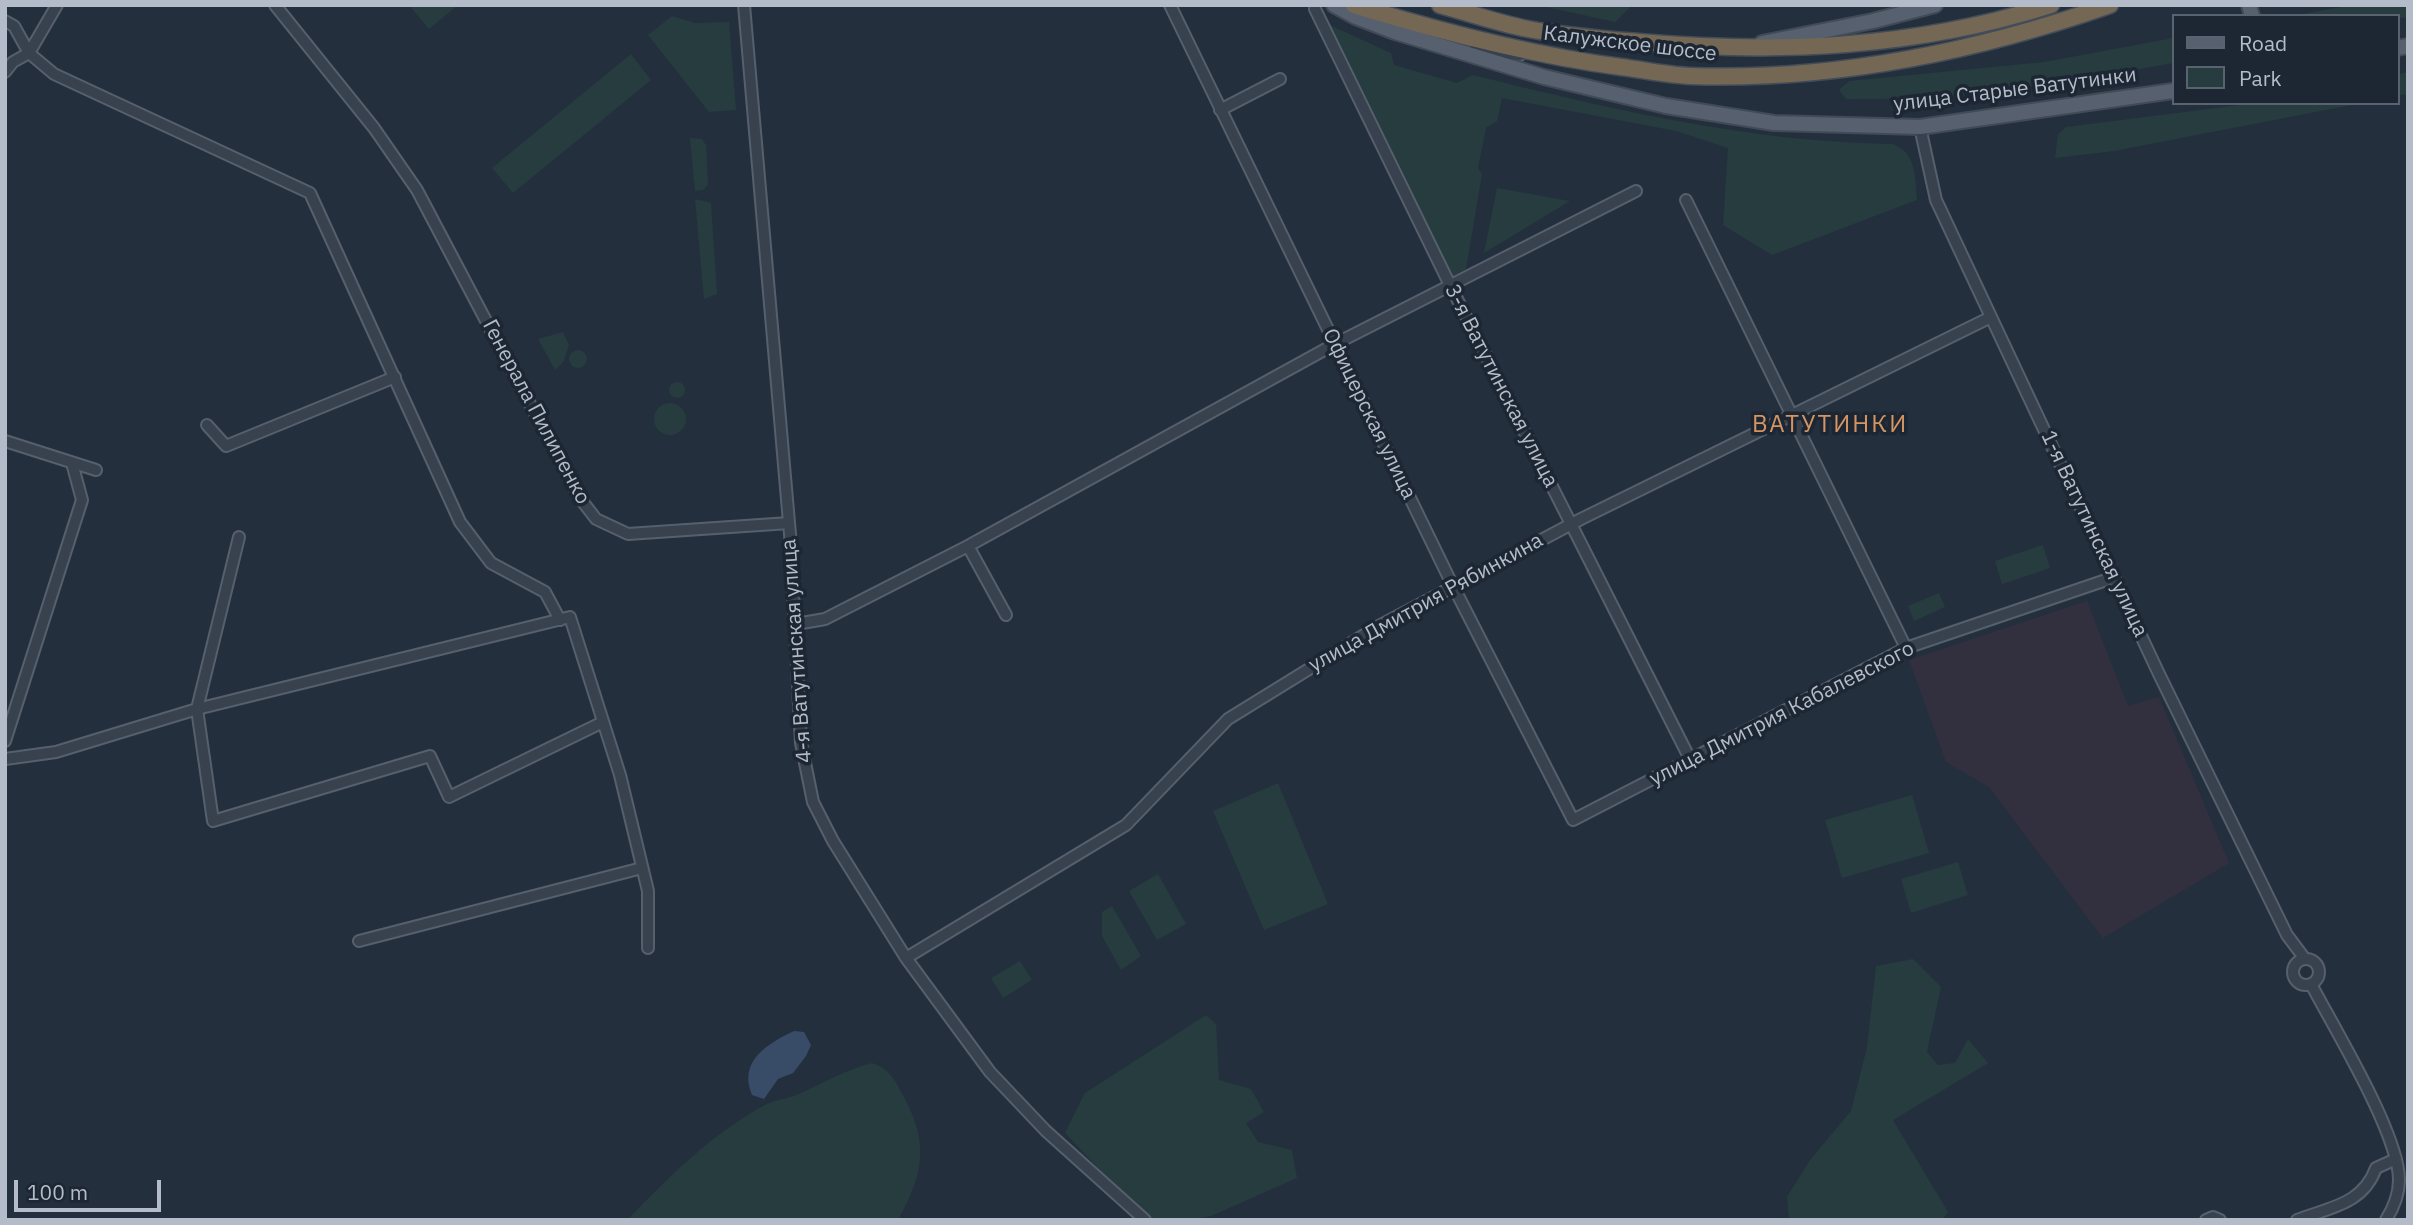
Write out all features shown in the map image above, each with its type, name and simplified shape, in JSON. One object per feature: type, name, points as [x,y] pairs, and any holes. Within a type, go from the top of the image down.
[{"type":"highway","name":"Калужское шоссе","points":[[1354,5],[1433,29],[1574,60],[1687,76],[1764,77],[1866,67],[2034,31],[2110,5]]},
{"type":"highway","name":"Калужское шоссе","points":[[1446,6],[1528,29],[1594,38],[1682,46],[1788,49],[1847,46],[1963,28],[2051,5]]},
{"type":"main road","name":"улица Старые Ватутинки","points":[[1334,5],[1356,18],[1446,48],[1606,93],[1719,115],[1788,123],[1920,127],[2172,91]]},
{"type":"main road","points":[[1742,47],[1872,21],[1935,5]]},
{"type":"street","points":[[5,72],[13,62],[29,53],[57,5]]},
{"type":"street","name":"Генерала Пилипенко","points":[[275,5],[403,169],[432,217],[579,497],[596,519],[612,529],[637,535],[789,523]]},
{"type":"street","name":"4-я Ватутинская улица","points":[[744,5],[789,523],[801,743],[813,802],[833,841],[906,958],[990,1072],[1017,1103],[1145,1220]]},
{"type":"street","name":"Офицерская улица","points":[[1170,5],[1453,585],[1573,820]]},
{"type":"street","name":"3-я Ватутинская улица","points":[[1315,9],[1450,285],[1691,761]]},
{"type":"street","points":[[5,21],[14,26],[29,53],[54,74],[310,193],[460,522],[491,564],[545,592],[560,620]]},
{"type":"street","points":[[1446,48],[1574,60]]},
{"type":"street","points":[[1220,110],[1280,79]]},
{"type":"street","name":"1-я Ватутинская улица","points":[[1920,127],[1936,200],[2287,935],[2305,959]]},
{"type":"street","points":[[796,624],[825,619],[968,546],[1335,344],[1636,191]]},
{"type":"street","points":[[1686,200],[1906,648]]},
{"type":"street","name":"улица Дмитрия Рябинкина","points":[[906,958],[1126,825],[1242,708],[1453,585],[1570,524],[1991,317]]},
{"type":"street","points":[[207,425],[226,446],[395,377]]},
{"type":"street","points":[[5,441],[96,470]]},
{"type":"street","points":[[5,741],[82,500],[72,463]]},
{"type":"street","points":[[239,537],[197,709],[213,821],[430,756],[449,797],[603,722]]},
{"type":"street","points":[[968,546],[1006,615]]},
{"type":"street","name":"улица Дмитрия Кабалевского","points":[[1573,820],[1906,648],[2115,578]]},
{"type":"street","points":[[5,760],[56,752],[197,709],[570,617],[603,722],[648,891],[648,948]]},
{"type":"street","points":[[359,941],[642,868]]},
{"type":"street","name":"1-я Ватутинская улица","points":[[2287,935],[2295,966]]},
{"type":"street","points":[[2305,959],[2314,962],[2318,969],[2317,978],[2311,984],[2302,984],[2295,979],[2295,966],[2305,959]]},
{"type":"street","points":[[2311,984],[2378,1112],[2396,1159],[2398,1188],[2394,1207],[2386,1220]]},
{"type":"street","points":[[2297,1220],[2358,1197],[2372,1181],[2376,1168],[2396,1159]]},
{"type":"street","points":[[2206,1220],[2213,1217],[2220,1220]]},
{"type":"shaded area","points":[[2087,601],[2128,706],[2159,697],[2229,863],[2103,938],[1989,787],[1946,762],[1909,660]]},
{"type":"green space","points":[[409,5],[458,5],[429,29]]},
{"type":"green space","points":[[1537,5],[1632,5],[1615,22]]},
{"type":"green space","points":[[2351,5],[2408,5],[2408,18],[2399,18],[2399,14],[2304,14]]},
{"type":"green space","points":[[672,16],[695,23],[729,22],[736,110],[709,112],[648,35]]},
{"type":"green space","points":[[1323,22],[1391,53],[1394,65],[1457,83],[1473,75],[1680,122],[1785,137],[1892,144],[1910,159],[1915,175],[1917,200],[1772,255],[1723,225],[1728,148],[1676,131],[1502,98],[1497,121],[1486,128],[1478,168],[1482,174],[1466,269],[1451,277]]},
{"type":"green space","points":[[2172,38],[2172,63],[2051,84],[1970,94],[1887,99],[1846,99],[1839,90],[1849,81],[2044,62]]},
{"type":"green space","points":[[631,54],[651,80],[513,193],[492,168]]},
{"type":"green space","points":[[2408,72],[2408,94],[2399,96],[2399,74]]},
{"type":"green space","points":[[2239,105],[2352,105],[2114,151],[2055,158],[2058,134],[2066,127]]},
{"type":"green space","points":[[690,138],[702,139],[706,145],[708,185],[703,190],[695,191]]},
{"type":"green space","points":[[1497,188],[1570,201],[1484,253]]},
{"type":"green space","points":[[695,199],[711,203],[717,294],[704,299]]},
{"type":"green space","points":[[563,332],[569,345],[564,361],[555,370],[538,339]]},
{"type":"green space","points":[[578,350],[584,353],[587,359],[584,365],[578,368],[572,365],[569,359],[572,353]]},
{"type":"green space","points":[[677,382],[683,384],[683,396],[677,398],[671,396],[669,390],[671,384]]},
{"type":"green space","points":[[670,403],[681,408],[686,419],[681,430],[670,435],[659,430],[654,419],[659,408]]},
{"type":"green space","points":[[2043,545],[2050,568],[2002,584],[1995,561]]},
{"type":"green space","points":[[1939,593],[1945,607],[1914,621],[1908,606]]},
{"type":"green space","points":[[1278,783],[1328,904],[1264,930],[1213,811]]},
{"type":"green space","points":[[1912,795],[1929,853],[1842,878],[1825,820]]},
{"type":"green space","points":[[1958,862],[1968,895],[1911,913],[1901,879]]},
{"type":"green space","points":[[1158,874],[1186,924],[1157,940],[1129,891]]},
{"type":"green space","points":[[1112,906],[1141,956],[1121,970],[1102,936],[1102,912]]},
{"type":"green space","points":[[1913,959],[1941,987],[1927,1052],[1938,1065],[1955,1063],[1968,1039],[1988,1063],[1893,1120],[1948,1212],[1942,1220],[1789,1220],[1787,1197],[1810,1160],[1851,1111],[1867,1047],[1876,966]]},
{"type":"green space","points":[[1020,961],[1032,980],[1003,998],[991,978]]},
{"type":"green space","points":[[1206,1015],[1216,1024],[1219,1080],[1251,1089],[1264,1112],[1246,1123],[1258,1142],[1292,1150],[1297,1178],[1211,1216],[1190,1220],[1147,1220],[1065,1133],[1085,1093]]},
{"type":"green space","points":[[872,1063],[888,1072],[898,1085],[912,1114],[920,1144],[918,1173],[898,1220],[627,1220],[692,1156],[728,1128],[767,1104],[799,1094],[845,1072]]},
{"type":"water","points":[[794,1031],[804,1032],[811,1045],[806,1056],[793,1073],[778,1079],[764,1099],[752,1095],[749,1072],[752,1063],[765,1048]]},
{"type":"district","name":"ВАТУТИНКИ","points":[[1830,425]]}]
